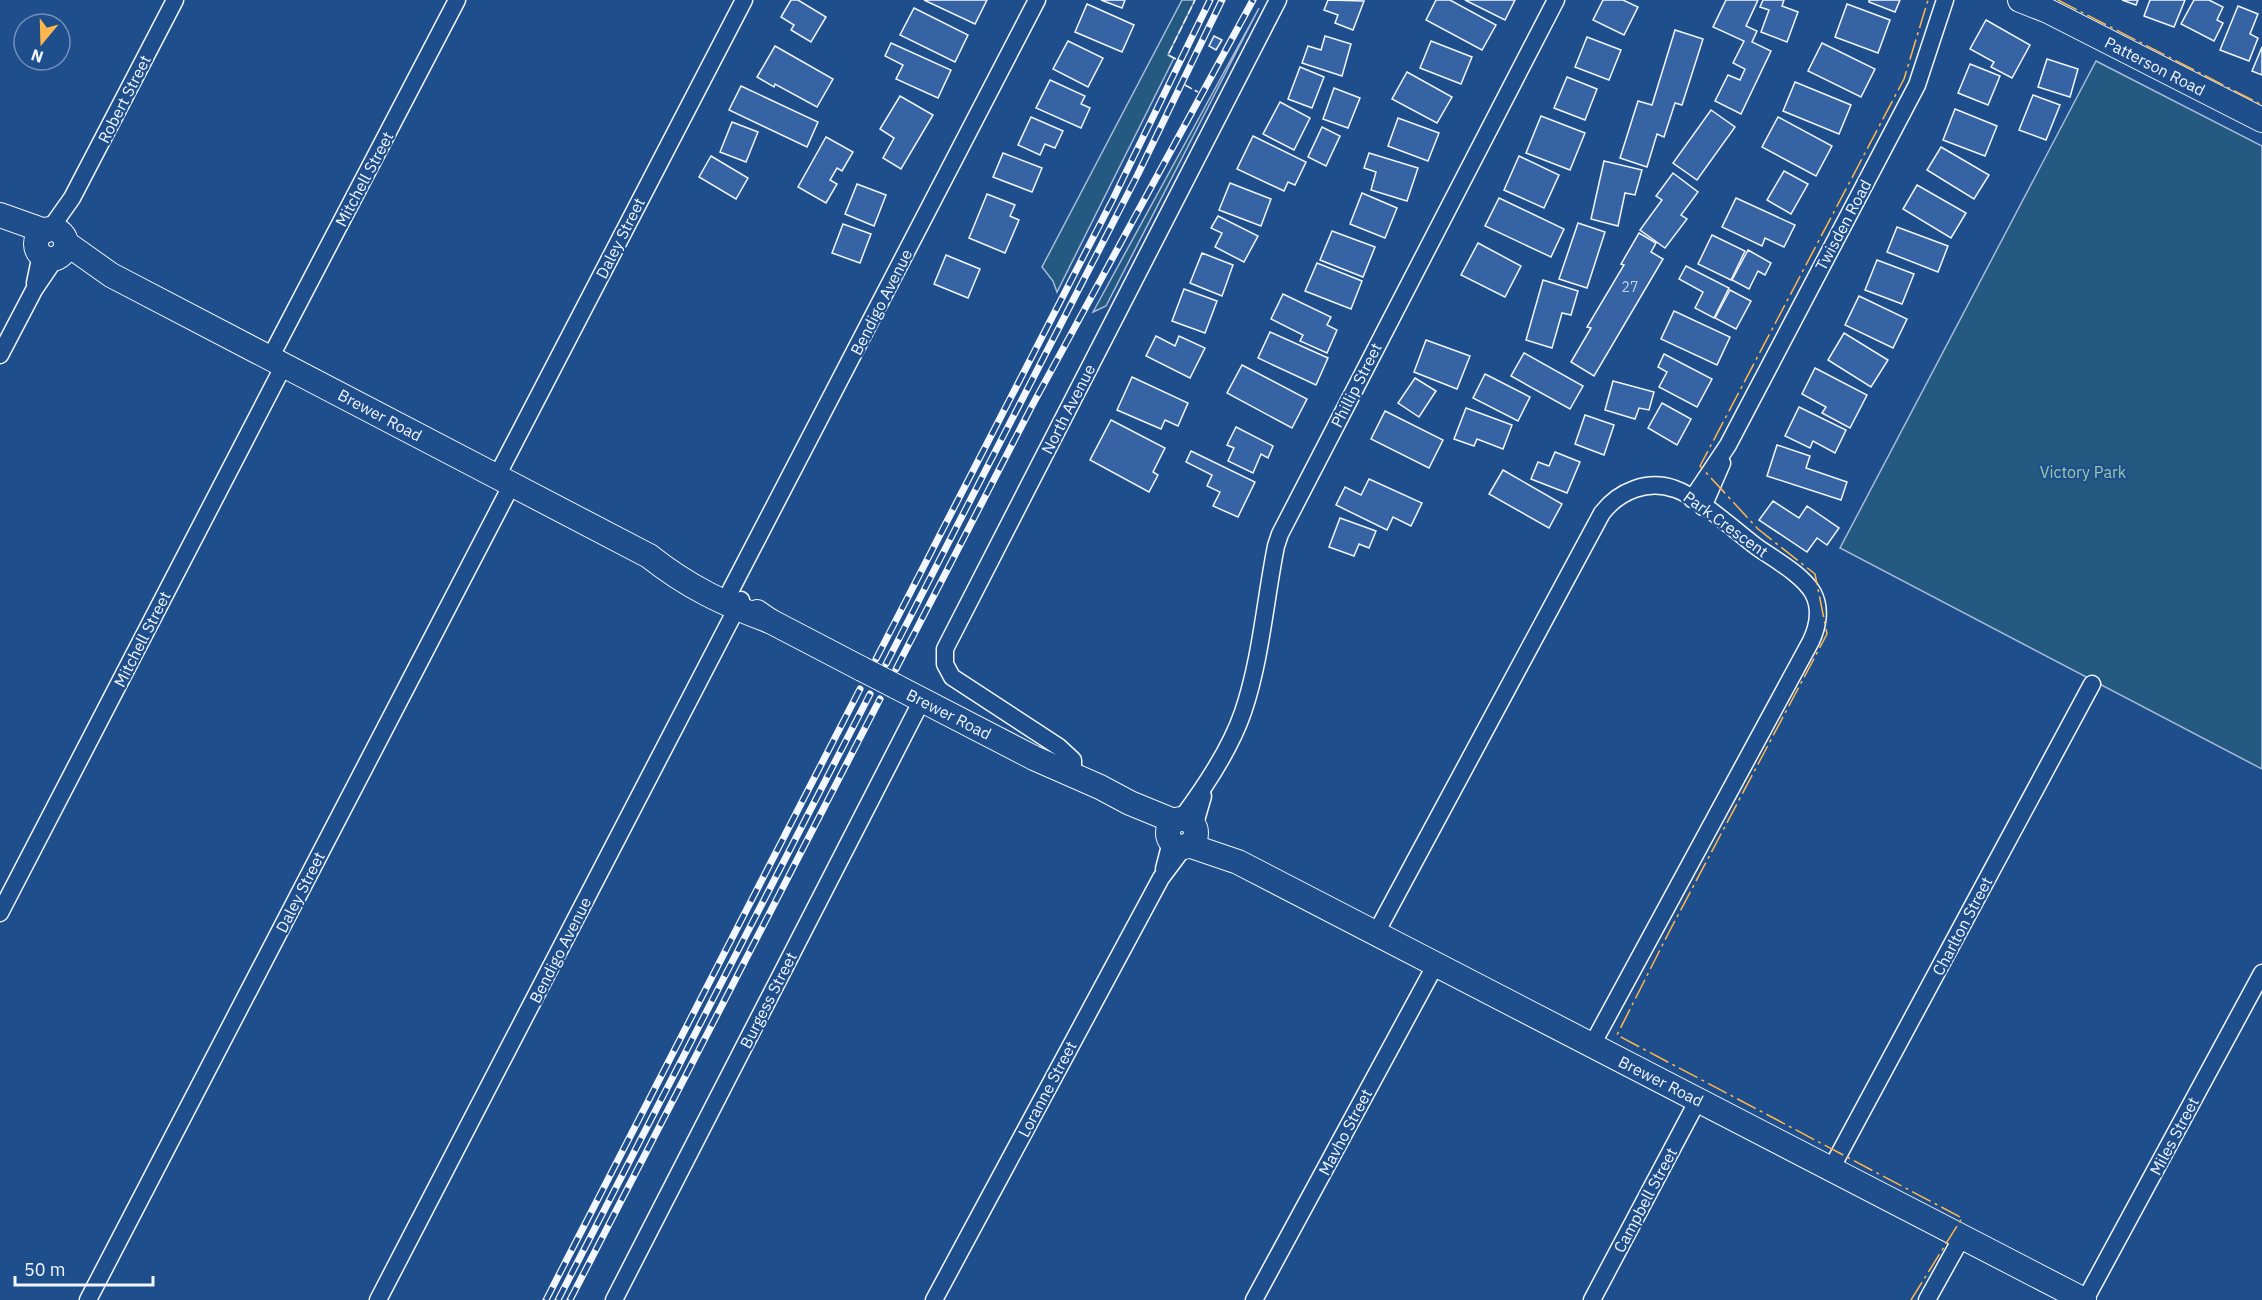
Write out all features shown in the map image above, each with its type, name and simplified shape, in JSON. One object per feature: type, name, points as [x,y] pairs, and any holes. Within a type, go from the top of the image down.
[{"type":"street","name":"Robert Street","points":[[0,355],[34,290],[72,198],[175,0]]},
{"type":"street","name":"Mitchell Street","points":[[0,913],[457,0]]},
{"type":"street","name":"Daley Street","points":[[88,1300],[504,480],[744,0]]},
{"type":"street","name":"Bendigo Avenue","points":[[378,1300],[1037,0]]},
{"type":"street","name":"North Avenue","points":[[1073,774],[1073,760],[1059,747],[952,677],[945,664],[945,649],[1278,0]]},
{"type":"street","name":"Phillip Street","points":[[1182,833],[1242,714],[1251,684],[1274,552],[1280,534],[1556,0]]},
{"type":"street","name":"Twisden Road","points":[[1698,503],[1917,85],[1945,0]]},
{"type":"street","name":"Patterson Road","points":[[2020,0],[2040,6],[2262,120]]},
{"type":"street","name":"Brewer Road","points":[[0,217],[649,556],[676,563],[733,601],[921,700],[1034,758],[1073,774],[1130,803],[1182,833],[2085,1300]]},
{"type":"street","name":"Park Crescent","points":[[1376,933],[1602,513],[1625,492],[1652,486],[1675,489],[1698,503],[1808,586],[1816,599],[1818,609],[1816,631],[1592,1045]]},
{"type":"street","name":"Charlton Street","points":[[1831,1169],[2092,684]]},
{"type":"street","name":"Burgess Street","points":[[614,1300],[921,700]]},
{"type":"street","name":"Loranne Street","points":[[934,1300],[1161,878],[1182,833]]},
{"type":"street","name":"Mavho Street","points":[[1254,1300],[1436,964]]},
{"type":"street","name":"Miles Street","points":[[2085,1300],[2262,973]]},
{"type":"street","name":"Campbell Street","points":[[1592,1300],[1698,1100]]},
{"type":"street","points":[[1927,1300],[1962,1237]]},
{"type":"green space","points":[[1182,0],[1195,0],[1168,55],[1174,58],[1057,292],[1053,281],[1042,267]]},
{"type":"green space","points":[[1259,8],[1106,306],[1093,312]]},
{"type":"green space","name":"Victory Park","points":[[2096,61],[2262,146],[2262,769],[1840,548]]},
{"type":"building","points":[[791,0],[798,0],[826,17],[811,42],[791,30],[794,25],[781,17]]},
{"type":"building","points":[[924,0],[987,0],[975,24]]},
{"type":"building","points":[[1101,0],[1125,0],[1122,8]]},
{"type":"building","points":[[1328,0],[1364,1],[1353,30],[1335,23],[1338,15],[1324,10]]},
{"type":"building","points":[[1436,0],[1450,0],[1496,25],[1482,50],[1426,20]]},
{"type":"building","points":[[1465,0],[1515,0],[1505,20]]},
{"type":"building","points":[[1603,0],[1623,0],[1638,7],[1624,35],[1593,20]]},
{"type":"building","points":[[1726,0],[1758,0],[1746,26],[1757,31],[1752,42],[1771,51],[1741,114],[1715,101],[1728,75],[1740,80],[1745,69],[1733,63],[1744,41],[1713,27]]},
{"type":"building","points":[[1763,0],[1784,0],[1782,6],[1798,12],[1787,42],[1761,32],[1769,10],[1760,7]]},
{"type":"building","points":[[1869,0],[1900,0],[1895,12],[1869,2]]},
{"type":"building","points":[[2122,0],[2138,0],[2136,5]]},
{"type":"building","points":[[2150,0],[2185,0],[2174,27],[2144,16]]},
{"type":"building","points":[[2194,0],[2209,0],[2223,7],[2217,20],[2223,23],[2214,41],[2181,24]]},
{"type":"building","points":[[1087,4],[1134,25],[1122,52],[1075,32]]},
{"type":"building","points":[[1847,4],[1890,20],[1878,53],[1835,37]]},
{"type":"building","points":[[2238,6],[2258,14],[2250,34],[2258,38],[2249,61],[2220,50]]},
{"type":"building","points":[[914,8],[968,35],[955,62],[900,35]]},
{"type":"building","points":[[1986,20],[2030,45],[2012,78],[1991,67],[1994,62],[1970,49]]},
{"type":"building","points":[[1675,30],[1703,39],[1682,105],[1675,103],[1664,137],[1657,134],[1647,167],[1620,158],[1638,101],[1652,105]]},
{"type":"building","points":[[1214,36],[1222,40],[1216,50],[1209,46]]},
{"type":"building","points":[[1325,36],[1351,44],[1342,76],[1302,63],[1308,46],[1321,50]]},
{"type":"building","points":[[1587,37],[1621,50],[1609,80],[1575,67]]},
{"type":"building","points":[[1068,41],[1103,58],[1088,87],[1053,69]]},
{"type":"building","points":[[1431,41],[1472,57],[1461,84],[1420,68]]},
{"type":"building","points":[[891,43],[951,70],[938,98],[896,79],[903,65],[885,56]]},
{"type":"building","points":[[1822,43],[1875,69],[1861,97],[1808,71]]},
{"type":"building","points":[[775,46],[833,79],[817,107],[757,77]]},
{"type":"building","points":[[2262,47],[2262,75],[2252,71]]},
{"type":"building","points":[[2047,59],[2078,69],[2070,97],[2038,87]]},
{"type":"building","points":[[1970,64],[2000,76],[1988,105],[1958,93]]},
{"type":"building","points":[[1300,67],[1324,77],[1312,108],[1288,99]]},
{"type":"building","points":[[1407,72],[1452,97],[1437,123],[1392,99]]},
{"type":"building","points":[[1567,77],[1597,89],[1585,120],[1554,108]]},
{"type":"building","points":[[1050,80],[1085,96],[1081,104],[1090,108],[1081,128],[1036,108]]},
{"type":"building","points":[[1795,82],[1851,105],[1839,134],[1783,111]]},
{"type":"building","points":[[741,86],[818,122],[807,147],[729,110]]},
{"type":"building","points":[[1334,88],[1360,98],[1348,128],[1323,119]]},
{"type":"building","points":[[2033,95],[2060,105],[2046,140],[2019,130]]},
{"type":"building","points":[[900,96],[933,115],[901,169],[883,158],[894,138],[880,129]]},
{"type":"building","points":[[1280,102],[1310,118],[1294,150],[1263,134]]},
{"type":"building","points":[[1955,109],[1997,126],[1985,156],[1943,140]]},
{"type":"building","points":[[1711,110],[1735,127],[1697,180],[1673,163]]},
{"type":"building","points":[[1541,116],[1585,133],[1570,170],[1526,153]]},
{"type":"building","points":[[1031,117],[1063,131],[1055,148],[1045,144],[1040,155],[1018,145]]},
{"type":"building","points":[[1778,117],[1832,146],[1816,176],[1762,147]]},
{"type":"building","points":[[1398,118],[1439,133],[1428,161],[1388,146]]},
{"type":"building","points":[[732,122],[758,132],[746,162],[720,152]]},
{"type":"building","points":[[1322,127],[1340,136],[1326,166],[1308,157]]},
{"type":"building","points":[[1253,136],[1306,162],[1295,185],[1288,182],[1284,191],[1237,169]]},
{"type":"building","points":[[826,137],[853,152],[842,171],[837,168],[830,180],[837,184],[826,203],[798,187]]},
{"type":"building","points":[[1941,147],[1989,175],[1974,199],[1927,170]]},
{"type":"building","points":[[1003,153],[1042,168],[1032,192],[993,177]]},
{"type":"building","points":[[1369,153],[1418,168],[1407,201],[1371,190],[1376,172],[1364,168]]},
{"type":"building","points":[[711,156],[748,178],[736,199],[699,177]]},
{"type":"building","points":[[1519,156],[1559,175],[1544,208],[1504,190]]},
{"type":"building","points":[[1604,161],[1642,170],[1635,195],[1625,193],[1618,226],[1591,219]]},
{"type":"building","points":[[1784,171],[1808,184],[1791,214],[1767,200]]},
{"type":"building","points":[[1673,173],[1698,192],[1681,215],[1687,219],[1665,248],[1640,230],[1662,200],[1656,196]]},
{"type":"building","points":[[1230,183],[1271,199],[1261,226],[1219,210]]},
{"type":"building","points":[[857,184],[886,195],[874,226],[845,214]]},
{"type":"building","points":[[1917,185],[1966,213],[1951,238],[1903,209]]},
{"type":"building","points":[[1362,193],[1397,208],[1385,238],[1350,224]]},
{"type":"building","points":[[987,194],[1015,205],[1010,216],[1019,220],[1005,253],[969,238]]},
{"type":"building","points":[[1499,198],[1564,229],[1551,257],[1485,226]]},
{"type":"building","points":[[1736,198],[1795,225],[1784,247],[1765,238],[1762,246],[1722,227]]},
{"type":"building","points":[[1218,216],[1258,236],[1244,262],[1215,247],[1222,233],[1211,228]]},
{"type":"building","points":[[1578,223],[1605,232],[1587,288],[1559,279]]},
{"type":"building","points":[[843,224],[871,234],[860,263],[832,253]]},
{"type":"building","points":[[1897,227],[1948,246],[1938,272],[1887,252]]},
{"type":"building","points":[[1332,231],[1375,247],[1363,277],[1320,260]]},
{"type":"building","points":[[1639,233],[1656,243],[1651,252],[1663,259],[1594,376],[1571,362],[1591,328],[1587,327],[1624,265],[1621,264]]},
{"type":"building","points":[[1712,235],[1745,251],[1731,280],[1698,264]]},
{"type":"building","points":[[1478,243],[1521,266],[1505,297],[1461,275]]},
{"type":"building","points":[[1748,250],[1771,263],[1765,275],[1758,271],[1749,289],[1732,280]]},
{"type":"building","points":[[1202,253],[1233,265],[1222,296],[1190,283]]},
{"type":"building","points":[[946,255],[980,269],[968,298],[934,284]]},
{"type":"building","points":[[1877,260],[1914,274],[1902,304],[1865,290]]},
{"type":"building","points":[[1317,263],[1362,281],[1351,309],[1305,291]]},
{"type":"building","points":[[1686,266],[1729,288],[1714,318],[1695,308],[1703,292],[1679,279]]},
{"type":"building","points":[[1543,280],[1578,291],[1571,315],[1562,313],[1552,348],[1526,340]]},
{"type":"building","points":[[1184,289],[1217,301],[1205,333],[1172,321]]},
{"type":"building","points":[[1730,290],[1751,301],[1736,329],[1715,318]]},
{"type":"building","points":[[1283,294],[1331,317],[1327,325],[1337,330],[1327,353],[1300,341],[1303,335],[1271,319]]},
{"type":"building","points":[[1859,296],[1907,319],[1893,348],[1845,325]]},
{"type":"building","points":[[1674,311],[1730,337],[1717,365],[1661,339]]},
{"type":"building","points":[[1270,332],[1328,358],[1316,385],[1258,358]]},
{"type":"building","points":[[1844,333],[1888,360],[1871,387],[1828,360]]},
{"type":"building","points":[[1156,336],[1175,346],[1179,336],[1205,348],[1190,378],[1146,356]]},
{"type":"building","points":[[1426,340],[1470,356],[1457,389],[1414,372]]},
{"type":"building","points":[[1524,353],[1583,386],[1570,409],[1511,376]]},
{"type":"building","points":[[1664,354],[1712,379],[1697,407],[1659,387],[1667,372],[1658,367]]},
{"type":"building","points":[[1242,365],[1307,399],[1292,428],[1227,393]]},
{"type":"building","points":[[1815,368],[1867,395],[1850,428],[1822,413],[1826,407],[1802,394]]},
{"type":"building","points":[[1485,374],[1530,397],[1518,421],[1473,398]]},
{"type":"building","points":[[1132,377],[1188,403],[1178,426],[1165,420],[1161,429],[1117,410]]},
{"type":"building","points":[[1415,378],[1436,391],[1419,417],[1398,403]]},
{"type":"building","points":[[1613,381],[1654,392],[1649,410],[1639,408],[1635,419],[1605,410]]},
{"type":"building","points":[[1662,403],[1691,419],[1677,445],[1648,428]]},
{"type":"building","points":[[1799,407],[1846,430],[1835,453],[1813,441],[1810,448],[1785,436]]},
{"type":"building","points":[[1466,408],[1512,425],[1503,449],[1477,439],[1474,446],[1454,439]]},
{"type":"building","points":[[1385,411],[1443,440],[1429,468],[1371,439]]},
{"type":"building","points":[[1585,415],[1614,425],[1604,455],[1575,444]]},
{"type":"building","points":[[1111,420],[1165,448],[1153,472],[1158,475],[1149,492],[1090,460]]},
{"type":"building","points":[[1236,427],[1273,446],[1268,458],[1261,454],[1253,473],[1228,461],[1234,448],[1227,445]]},
{"type":"building","points":[[1777,445],[1810,456],[1806,468],[1847,482],[1841,500],[1767,476]]},
{"type":"building","points":[[1191,451],[1255,482],[1238,517],[1213,506],[1220,492],[1207,486],[1212,475],[1186,462]]},
{"type":"building","points":[[1555,452],[1580,462],[1567,493],[1531,479],[1538,462],[1549,466]]},
{"type":"building","points":[[1503,470],[1562,504],[1549,528],[1489,494]]},
{"type":"building","points":[[1369,479],[1422,503],[1411,526],[1393,517],[1387,530],[1336,505],[1345,487],[1361,495]]},
{"type":"building","points":[[1773,501],[1799,518],[1807,506],[1839,528],[1827,545],[1817,538],[1807,552],[1759,520]]},
{"type":"building","points":[[1340,518],[1376,531],[1369,548],[1359,544],[1354,556],[1329,547]]},
{"type":"railway","points":[[876,659],[1113,199],[1210,0]]},
{"type":"railway","points":[[886,664],[1138,174],[1222,0]]},
{"type":"railway","points":[[896,669],[1033,404],[1253,0]]},
{"type":"railway","points":[[546,1300],[860,689]]},
{"type":"railway","points":[[558,1300],[870,694]]},
{"type":"railway","points":[[570,1300],[880,699]]},
{"type":"fence","points":[[1176,59],[1168,55],[1195,0]]},
{"type":"fence","points":[[1185,85],[1198,92]]},
{"type":"power","points":[[1911,1300],[1962,1218],[1617,1035],[1827,634],[1815,574],[1758,529],[1700,466],[1904,79],[1928,0]]},
{"type":"power","points":[[2058,0],[2262,105]]}]
